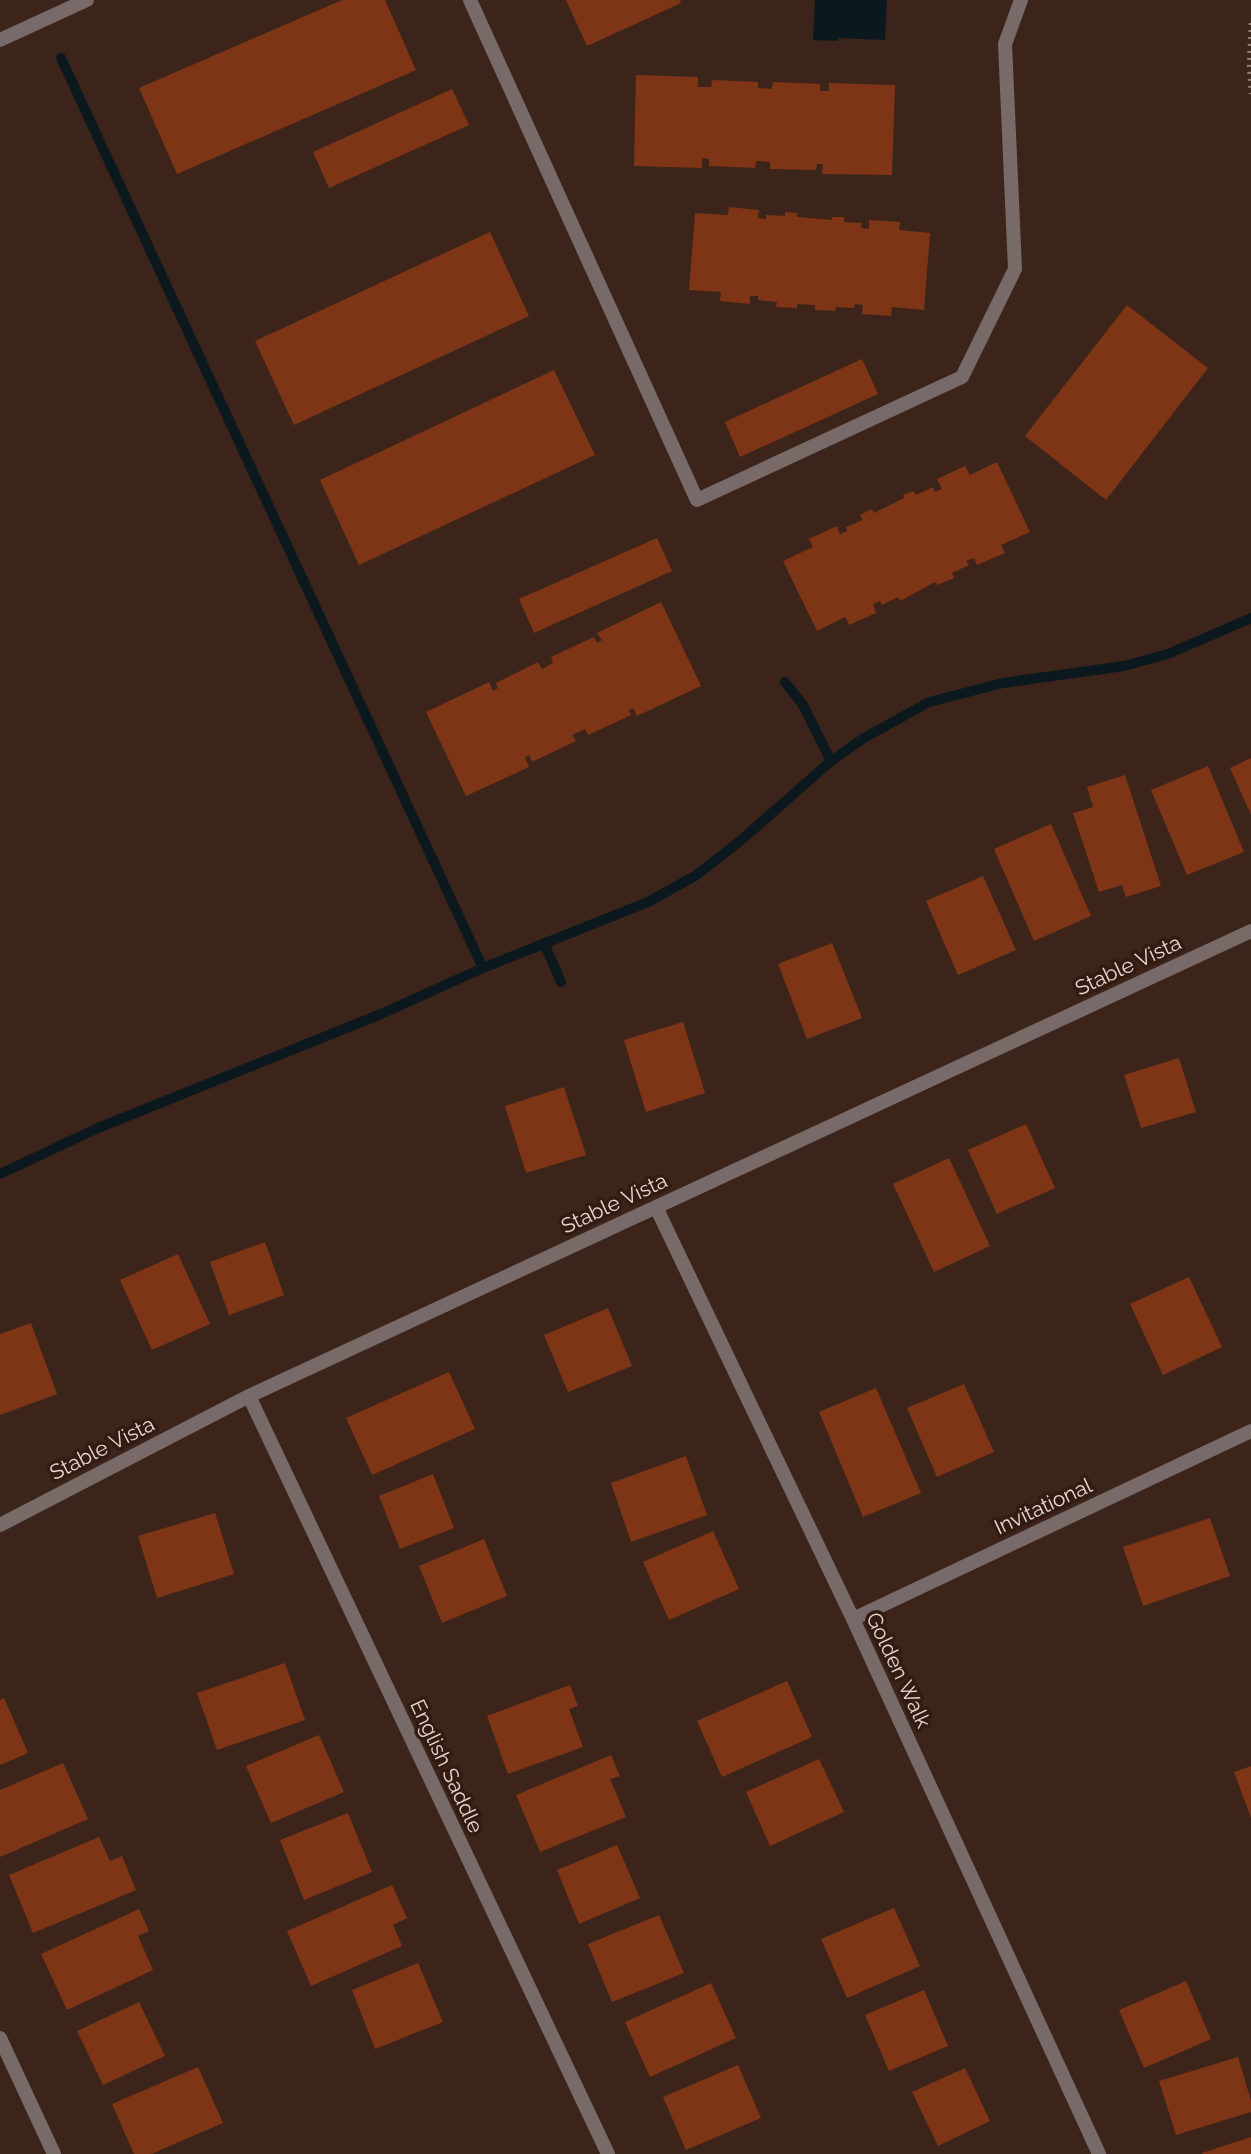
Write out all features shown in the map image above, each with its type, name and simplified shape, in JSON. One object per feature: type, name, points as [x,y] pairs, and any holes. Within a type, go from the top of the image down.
[{"type":"street","points":[[0,40],[88,0]]},
{"type":"street","points":[[470,0],[697,500],[962,377],[1015,269],[1005,44],[1021,0]]},
{"type":"street","name":"Stable Vista","points":[[0,1525],[249,1396],[1251,931]]},
{"type":"street","name":"Golden Walk","points":[[656,1206],[853,1619],[1099,2154]]},
{"type":"street","name":"English Saddle","points":[[249,1396],[608,2154]]},
{"type":"street","name":"Invitational","points":[[853,1619],[1251,1431]]},
{"type":"street","points":[[0,2038],[54,2154]]},
{"type":"path","points":[[1251,23],[1251,94]]},
{"type":"shaded area","points":[[815,0],[887,0],[885,40],[813,40]]},
{"type":"building","points":[[342,0],[385,0],[416,70],[177,174],[139,88]]},
{"type":"building","points":[[566,0],[680,0],[681,3],[587,46]]},
{"type":"building","points":[[636,75],[698,77],[698,87],[711,87],[712,80],[758,82],[758,88],[772,89],[773,82],[820,84],[820,91],[829,91],[829,83],[895,85],[892,175],[822,174],[823,164],[817,164],[816,170],[770,169],[770,162],[756,161],[755,168],[709,166],[709,159],[702,158],[702,168],[634,166]]},
{"type":"building","points":[[452,89],[469,125],[329,188],[313,152]]},
{"type":"building","points":[[729,207],[759,210],[758,218],[766,219],[766,215],[785,216],[785,212],[797,213],[797,217],[832,220],[832,217],[844,217],[844,222],[862,223],[861,228],[869,229],[869,220],[900,222],[899,230],[930,233],[924,310],[892,307],[891,316],[862,314],[863,305],[855,304],[854,308],[836,307],[835,311],[815,310],[815,305],[776,307],[777,302],[758,300],[758,296],[750,296],[750,304],[720,301],[721,292],[689,290],[695,213],[728,215]]},
{"type":"building","points":[[490,232],[529,316],[294,425],[255,341]]},
{"type":"building","points":[[1127,305],[1208,368],[1106,500],[1025,436]]},
{"type":"building","points":[[862,359],[878,394],[740,457],[725,422]]},
{"type":"building","points":[[554,370],[595,455],[359,565],[320,480]]},
{"type":"building","points":[[997,462],[1030,532],[1001,545],[1005,553],[977,565],[974,558],[966,561],[969,565],[952,573],[954,578],[937,585],[935,582],[900,601],[898,597],[882,605],[880,601],[873,604],[876,613],[849,625],[845,617],[817,631],[783,561],[813,547],[809,539],[837,526],[840,534],[847,531],[846,527],[863,520],[860,515],[872,509],[874,513],[913,491],[916,495],[933,487],[935,492],[942,489],[937,479],[965,466],[970,475]]},
{"type":"building","points":[[657,538],[672,571],[534,633],[519,599]]},
{"type":"building","points":[[661,602],[701,686],[637,716],[633,708],[629,710],[631,715],[588,735],[585,729],[572,735],[576,741],[532,762],[529,755],[525,758],[529,767],[466,796],[426,712],[489,682],[493,691],[498,688],[496,683],[538,662],[542,669],[553,663],[551,657],[594,637],[597,643],[602,640],[597,633]]},
{"type":"building","points":[[1251,758],[1251,815],[1230,768]]},
{"type":"building","points":[[1208,766],[1244,852],[1187,875],[1151,790]]},
{"type":"building","points":[[1125,775],[1161,886],[1126,897],[1122,885],[1099,892],[1073,813],[1093,807],[1087,787]]},
{"type":"building","points":[[1051,824],[1091,916],[1034,941],[994,849]]},
{"type":"building","points":[[983,876],[1016,950],[958,975],[926,901]]},
{"type":"building","points":[[832,943],[862,1018],[807,1039],[778,964]]},
{"type":"building","points":[[683,1022],[705,1093],[646,1112],[624,1040]]},
{"type":"building","points":[[1179,1058],[1196,1112],[1141,1128],[1124,1075]]},
{"type":"building","points":[[564,1087],[586,1155],[526,1173],[505,1106]]},
{"type":"building","points":[[1026,1124],[1055,1188],[997,1214],[968,1150]]},
{"type":"building","points":[[949,1158],[990,1246],[934,1272],[893,1184]]},
{"type":"building","points":[[265,1242],[284,1295],[229,1315],[210,1262]]},
{"type":"building","points":[[178,1254],[210,1324],[152,1350],[120,1280]]},
{"type":"building","points":[[1189,1277],[1222,1347],[1163,1375],[1130,1304]]},
{"type":"building","points":[[608,1308],[632,1366],[568,1392],[544,1335]]},
{"type":"building","points":[[31,1323],[57,1394],[0,1415],[0,1334]]},
{"type":"building","points":[[449,1372],[475,1429],[372,1475],[346,1418]]},
{"type":"building","points":[[964,1384],[994,1452],[937,1477],[907,1408]]},
{"type":"building","points":[[876,1388],[921,1493],[863,1517],[819,1412]]},
{"type":"building","points":[[686,1456],[707,1515],[631,1542],[611,1483]]},
{"type":"building","points":[[433,1474],[454,1528],[400,1549],[379,1496]]},
{"type":"building","points":[[215,1513],[234,1574],[157,1598],[138,1536]]},
{"type":"building","points":[[1210,1518],[1230,1576],[1143,1606],[1123,1547]]},
{"type":"building","points":[[713,1531],[739,1589],[669,1620],[643,1562]]},
{"type":"building","points":[[484,1539],[507,1596],[442,1623],[419,1566]]},
{"type":"building","points":[[285,1663],[305,1720],[217,1750],[197,1693]]},
{"type":"building","points":[[787,1681],[812,1737],[722,1777],[697,1721]]},
{"type":"building","points":[[570,1685],[578,1706],[569,1709],[583,1747],[508,1774],[487,1716]]},
{"type":"building","points":[[4,1698],[28,1753],[0,1765],[0,1700]]},
{"type":"building","points":[[319,1735],[344,1792],[271,1823],[246,1766]]},
{"type":"building","points":[[611,1755],[620,1776],[610,1779],[626,1817],[540,1852],[516,1795]]},
{"type":"building","points":[[819,1759],[844,1812],[770,1846],[746,1792]]},
{"type":"building","points":[[63,1763],[88,1819],[0,1857],[0,1790]]},
{"type":"building","points":[[1251,1766],[1251,1818],[1234,1772]]},
{"type":"building","points":[[348,1813],[372,1872],[304,1900],[280,1840]]},
{"type":"building","points":[[99,1837],[110,1861],[122,1856],[136,1890],[33,1933],[9,1875]]},
{"type":"building","points":[[617,1845],[640,1898],[579,1924],[557,1870]]},
{"type":"building","points":[[392,1885],[407,1918],[393,1925],[402,1946],[311,1986],[287,1931]]},
{"type":"building","points":[[894,1908],[920,1966],[847,1998],[821,1939]]},
{"type":"building","points":[[139,1909],[149,1931],[138,1936],[153,1970],[67,2010],[41,1954]]},
{"type":"building","points":[[659,1915],[684,1973],[612,2002],[588,1944]]},
{"type":"building","points":[[418,1963],[443,2022],[375,2049],[352,1990]]},
{"type":"building","points":[[1186,1981],[1211,2039],[1144,2068],[1119,2010]]},
{"type":"building","points":[[711,1983],[736,2038],[650,2077],[625,2022]]},
{"type":"building","points":[[924,1990],[948,2046],[889,2071],[865,2015]]},
{"type":"building","points":[[139,2002],[165,2056],[103,2085],[77,2031]]},
{"type":"building","points":[[1238,2057],[1251,2101],[1251,2112],[1176,2135],[1159,2081]]},
{"type":"building","points":[[738,2065],[761,2118],[686,2150],[663,2097]]},
{"type":"building","points":[[198,2067],[223,2123],[151,2154],[134,2154],[112,2104]]},
{"type":"building","points":[[965,2068],[990,2121],[938,2146],[912,2092]]},
{"type":"building","points":[[1251,2137],[1251,2154],[1202,2154],[1202,2153]]},
{"type":"waterway","points":[[61,58],[483,968]]},
{"type":"waterway","points":[[0,1174],[98,1128],[381,1014],[483,968],[648,902],[695,876],[739,842],[831,761],[864,738],[929,702],[1003,683],[1124,666],[1168,654],[1251,618]]},
{"type":"waterway","points":[[785,682],[803,705],[831,761]]},
{"type":"waterway","points":[[544,943],[561,982]]}]
